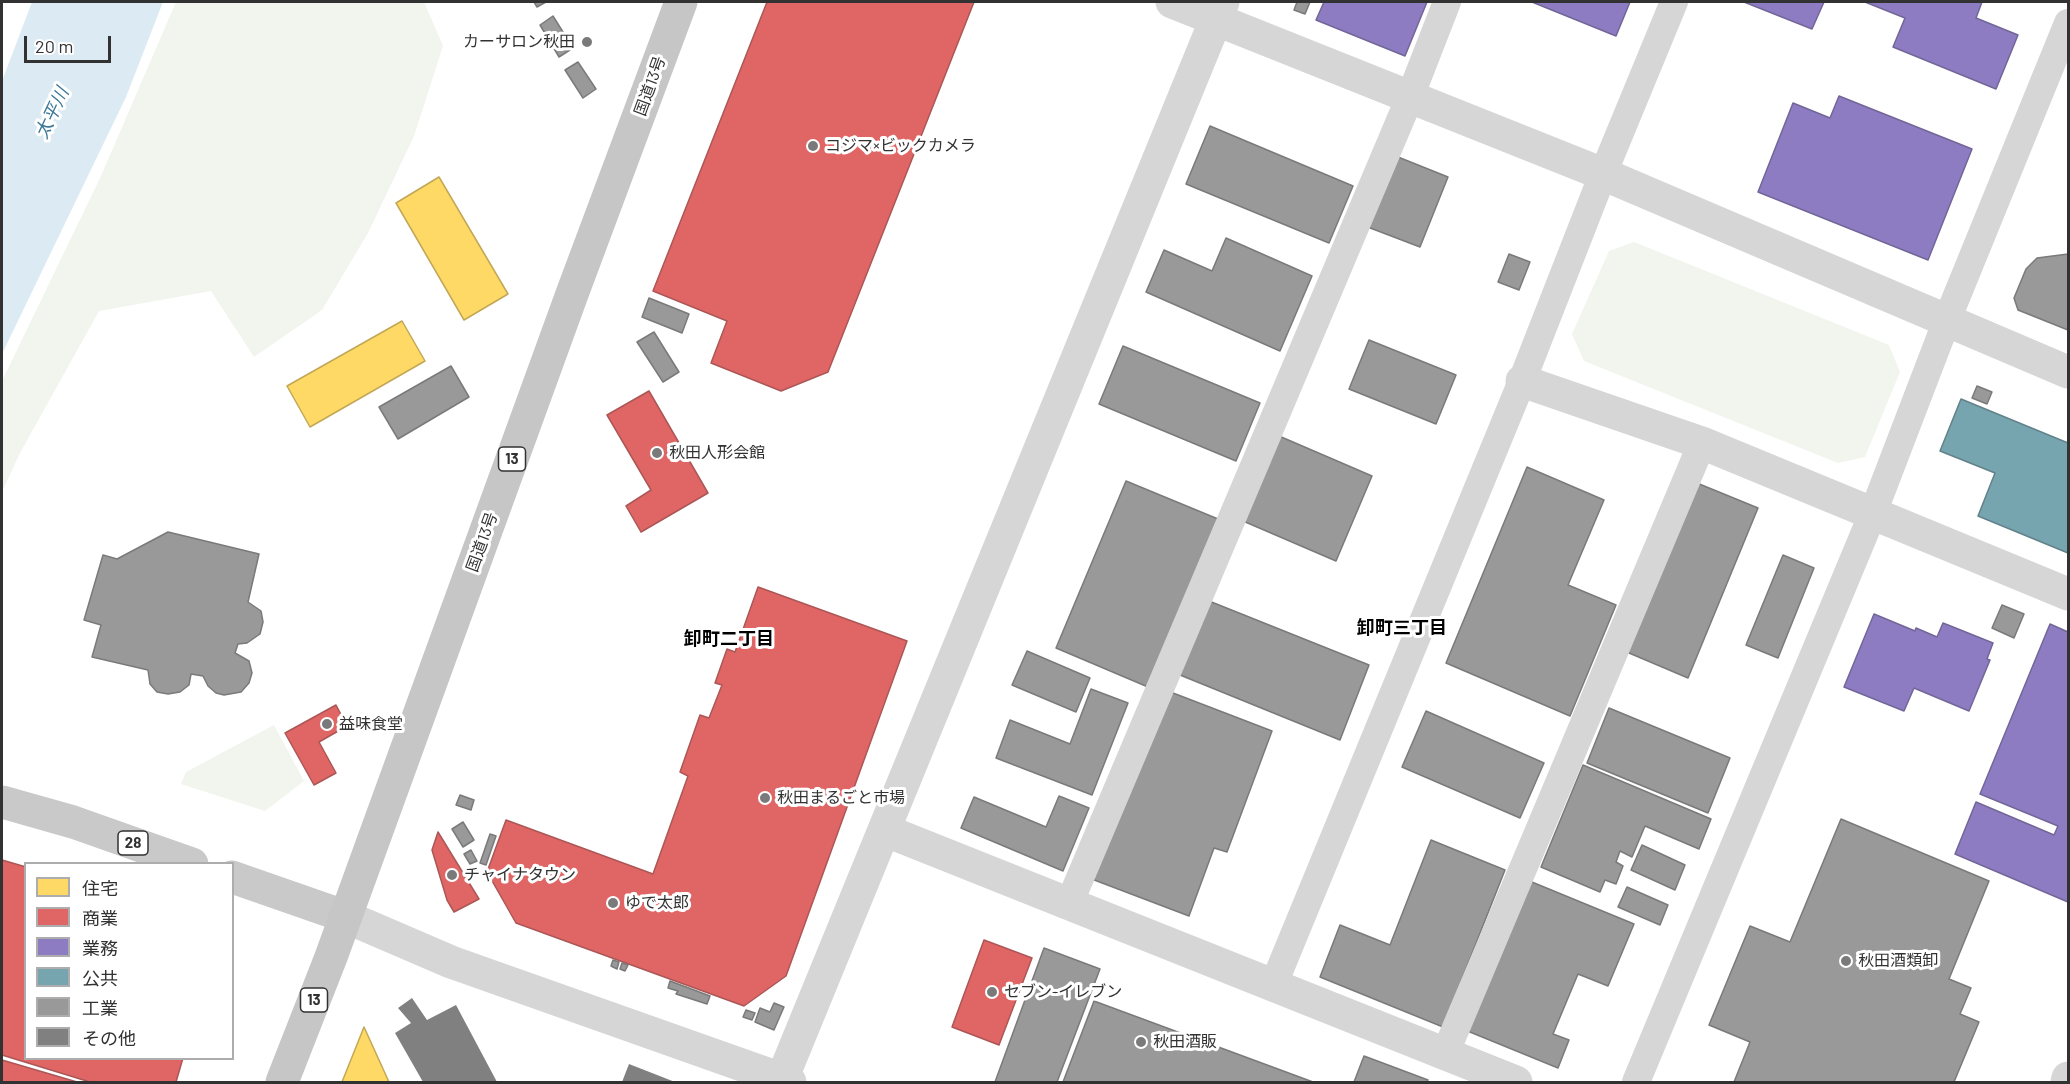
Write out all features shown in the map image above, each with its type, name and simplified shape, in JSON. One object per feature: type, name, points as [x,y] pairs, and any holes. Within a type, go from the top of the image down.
[{"type":"highway","name":"国道13号","points":[[282,1083],[331,957],[344,916],[681,2]]},
{"type":"main road","name":"28","points":[[2,802],[73,822],[186,862]]},
{"type":"main road","points":[[234,878],[344,916]]},
{"type":"street","points":[[1172,2],[1219,10],[1410,97],[1603,174],[2068,372]]},
{"type":"street","points":[[1069,904],[1410,97],[1447,2]]},
{"type":"street","points":[[1274,986],[1522,381],[1603,174],[1674,2]]},
{"type":"street","points":[[344,916],[450,962],[786,1081],[884,830],[1219,10]]},
{"type":"street","points":[[1636,1083],[1873,513],[1947,320],[2068,23]]},
{"type":"street","points":[[1522,381],[1702,443],[2068,594]]},
{"type":"street","points":[[1445,1054],[1702,443]]},
{"type":"street","points":[[884,830],[1516,1083]]},
{"type":"shaded area","points":[[176,2],[424,2],[443,46],[414,136],[368,233],[322,310],[254,357],[211,291],[99,311],[20,453],[2,492],[2,381],[101,176]]},
{"type":"shaded area","points":[[1634,242],[1889,345],[1900,372],[1865,457],[1838,463],[1584,361],[1572,334],[1609,251]]},
{"type":"shaded area","points":[[274,725],[304,781],[265,811],[181,784],[186,772]]},
{"type":"water","name":"太平川","points":[[32,2],[163,2],[126,97],[2,354],[2,81]]},
{"type":"building: 住宅","points":[[439,177],[508,294],[464,320],[396,203]]},
{"type":"building: 住宅","points":[[402,321],[425,361],[310,427],[287,386]]},
{"type":"building: 住宅","points":[[364,1027],[389,1082],[342,1082]]},
{"type":"building: 商業","name":"コジマ×ビックカメラ","points":[[767,2],[974,2],[828,372],[781,391],[711,363],[727,321],[653,291]]},
{"type":"building: 商業","name":"秋田人形会館","points":[[649,391],[708,493],[641,532],[626,506],[651,490],[607,415]]},
{"type":"building: 商業","name":"秋田まるごと市場","points":[[758,587],[907,641],[786,976],[744,1006],[516,923],[487,872],[506,820],[653,874],[688,776],[680,772],[700,715],[709,718],[722,685],[715,683],[727,649],[735,652]]},
{"type":"building: 商業","points":[[336,705],[347,726],[319,742],[336,773],[314,785],[285,733]]},
{"type":"building: 商業","name":"チャイナタウン","points":[[438,832],[479,899],[454,912],[447,900],[432,850]]},
{"type":"building: 商業","points":[[2,860],[24,866],[24,1060],[182,1060],[176,1082],[90,1082],[2,1055]]},
{"type":"building: 商業","name":"セブン-イレブン","points":[[984,940],[1032,958],[999,1045],[952,1027]]},
{"type":"building: 商業","points":[[2,1060],[77,1082],[2,1082]]},
{"type":"building: 業務","points":[[1324,2],[1427,2],[1405,56],[1316,20]]},
{"type":"building: 業務","points":[[1532,2],[1630,2],[1616,36]]},
{"type":"building: 業務","points":[[1744,2],[1824,2],[1812,29]]},
{"type":"building: 業務","points":[[1865,2],[1982,2],[1976,18],[2018,35],[1996,89],[1893,47],[1905,18]]},
{"type":"building: 業務","points":[[1839,96],[1972,149],[1928,260],[1758,192],[1793,103],[1830,118]]},
{"type":"building: 業務","points":[[1874,614],[1915,631],[1916,628],[1937,637],[1943,623],[1993,643],[1987,659],[1990,660],[1969,711],[1914,688],[1904,711],[1844,687]]},
{"type":"building: 業務","points":[[2050,624],[2068,632],[2068,902],[1955,854],[1976,802],[2054,835],[2058,826],[1980,794]]},
{"type":"building: 公共","points":[[1961,399],[2068,443],[2068,553],[1978,516],[1995,473],[1940,451]]},
{"type":"building: 工業","points":[[534,2],[546,2],[537,7]]},
{"type":"building: 工業","points":[[1297,2],[1310,2],[1305,14],[1294,10]]},
{"type":"building: 工業","points":[[553,16],[573,48],[559,57],[540,25]]},
{"type":"building: 工業","points":[[578,62],[596,89],[583,98],[565,70]]},
{"type":"building: 工業","points":[[1210,126],[1353,186],[1329,243],[1186,184]]},
{"type":"building: 工業","points":[[1393,155],[1448,177],[1420,247],[1365,226]]},
{"type":"building: 工業","points":[[1226,238],[1312,276],[1280,351],[1146,292],[1164,250],[1212,271]]},
{"type":"building: 工業","points":[[1509,254],[1530,262],[1519,290],[1498,282]]},
{"type":"building: 工業","points":[[2068,254],[2068,330],[2018,310],[2014,298],[2026,269],[2037,258]]},
{"type":"building: 工業","points":[[649,298],[689,314],[682,333],[642,317]]},
{"type":"building: 工業","points":[[654,332],[679,372],[663,382],[637,342]]},
{"type":"building: 工業","points":[[1369,340],[1456,375],[1436,424],[1349,389]]},
{"type":"building: 工業","points":[[1123,346],[1260,403],[1236,461],[1099,404]]},
{"type":"building: 工業","points":[[451,366],[469,397],[398,439],[379,407]]},
{"type":"building: 工業","points":[[1977,386],[1992,392],[1987,404],[1972,398]]},
{"type":"building: 工業","points":[[1279,436],[1372,476],[1336,561],[1243,521]]},
{"type":"building: 工業","points":[[1527,467],[1604,500],[1568,585],[1616,605],[1570,716],[1446,663]]},
{"type":"building: 工業","points":[[1126,481],[1218,519],[1148,687],[1056,648]]},
{"type":"building: 工業","points":[[1692,481],[1758,508],[1688,678],[1622,650]]},
{"type":"building: 工業","points":[[168,532],[259,554],[248,602],[261,611],[263,622],[260,634],[247,643],[238,644],[235,653],[249,661],[252,673],[249,683],[241,692],[224,695],[216,693],[208,686],[203,676],[191,674],[189,685],[180,692],[168,694],[157,692],[150,684],[148,670],[92,657],[101,625],[84,620],[103,555],[117,559]]},
{"type":"building: 工業","points":[[1783,555],[1814,568],[1778,658],[1746,645]]},
{"type":"building: 工業","points":[[1209,601],[1369,665],[1340,740],[1180,675]]},
{"type":"building: 工業","points":[[2002,605],[2024,614],[2014,638],[1992,628]]},
{"type":"building: 工業","points":[[1027,651],[1090,678],[1076,712],[1012,685]]},
{"type":"building: 工業","points":[[1160,688],[1272,731],[1227,852],[1214,848],[1189,916],[1089,878]]},
{"type":"building: 工業","points":[[1091,689],[1128,703],[1092,795],[996,758],[1010,720],[1070,744]]},
{"type":"building: 工業","points":[[1609,708],[1730,758],[1708,813],[1587,763]]},
{"type":"building: 工業","points":[[1426,711],[1544,763],[1520,818],[1402,767]]},
{"type":"building: 工業","points":[[1583,765],[1711,819],[1699,849],[1645,826],[1632,857],[1620,851],[1616,862],[1623,866],[1616,884],[1605,880],[1600,892],[1541,867]]},
{"type":"building: 工業","points":[[460,795],[474,800],[471,810],[456,805]]},
{"type":"building: 工業","points":[[1059,796],[1089,808],[1063,871],[961,828],[974,797],[1046,827]]},
{"type":"building: 工業","name":"秋田酒類卸","points":[[1841,819],[1989,881],[1949,979],[1971,988],[1960,1014],[1979,1022],[1954,1082],[1734,1082],[1750,1042],[1709,1025],[1750,926],[1790,942]]},
{"type":"building: 工業","points":[[463,822],[474,840],[463,847],[452,829]]},
{"type":"building: 工業","points":[[490,834],[496,836],[486,865],[480,863]]},
{"type":"building: 工業","points":[[1431,840],[1505,870],[1443,1027],[1320,977],[1340,925],[1390,945]]},
{"type":"building: 工業","points":[[1642,845],[1685,865],[1675,890],[1631,870]]},
{"type":"building: 工業","points":[[471,850],[477,861],[470,864],[464,854]]},
{"type":"building: 工業","points":[[1527,880],[1634,924],[1608,986],[1578,974],[1553,1034],[1569,1040],[1558,1068],[1465,1030]]},
{"type":"building: 工業","points":[[1627,887],[1668,905],[1660,925],[1618,907]]},
{"type":"building: 工業","points":[[1044,948],[1100,969],[1057,1082],[995,1082]]},
{"type":"building: 工業","points":[[613,960],[619,962],[617,969],[611,966]]},
{"type":"building: 工業","points":[[622,963],[628,965],[625,971],[620,969]]},
{"type":"building: 工業","points":[[670,981],[710,996],[707,1004],[676,994],[678,991],[668,988]]},
{"type":"building: 工業","name":"秋田酒販","points":[[1094,1001],[1313,1082],[1063,1082]]},
{"type":"building: 工業","points":[[774,1003],[784,1007],[774,1030],[755,1022],[760,1008],[770,1012]]},
{"type":"building: 工業","points":[[746,1010],[755,1013],[752,1020],[743,1017]]},
{"type":"building: 工業","points":[[1364,1056],[1428,1080],[1427,1082],[1354,1082]]},
{"type":"building: その他","points":[[412,998],[427,1020],[456,1005],[497,1082],[423,1082],[395,1033],[411,1023],[398,1008]]},
{"type":"building: その他","points":[[629,1064],[675,1082],[622,1082]]},
{"type":"place","name":"カーサロン秋田","points":[[587,42]]},
{"type":"place","name":"コジマ×ビックカメラ","points":[[813,146]]},
{"type":"place","name":"秋田人形会館","points":[[657,453]]},
{"type":"place","name":"益味食堂","points":[[327,724]]},
{"type":"place","name":"秋田まるごと市場","points":[[765,798]]},
{"type":"place","name":"チャイナタウン","points":[[452,875]]},
{"type":"place","name":"ゆで太郎","points":[[613,903]]},
{"type":"place","name":"秋田酒類卸","points":[[1846,961]]},
{"type":"place","name":"セブン-イレブン","points":[[992,992]]},
{"type":"place","name":"秋田酒販","points":[[1141,1042]]},
{"type":"district","name":"卸町三丁目","points":[[1402,628]]},
{"type":"district","name":"卸町二丁目","points":[[729,639]]}]
